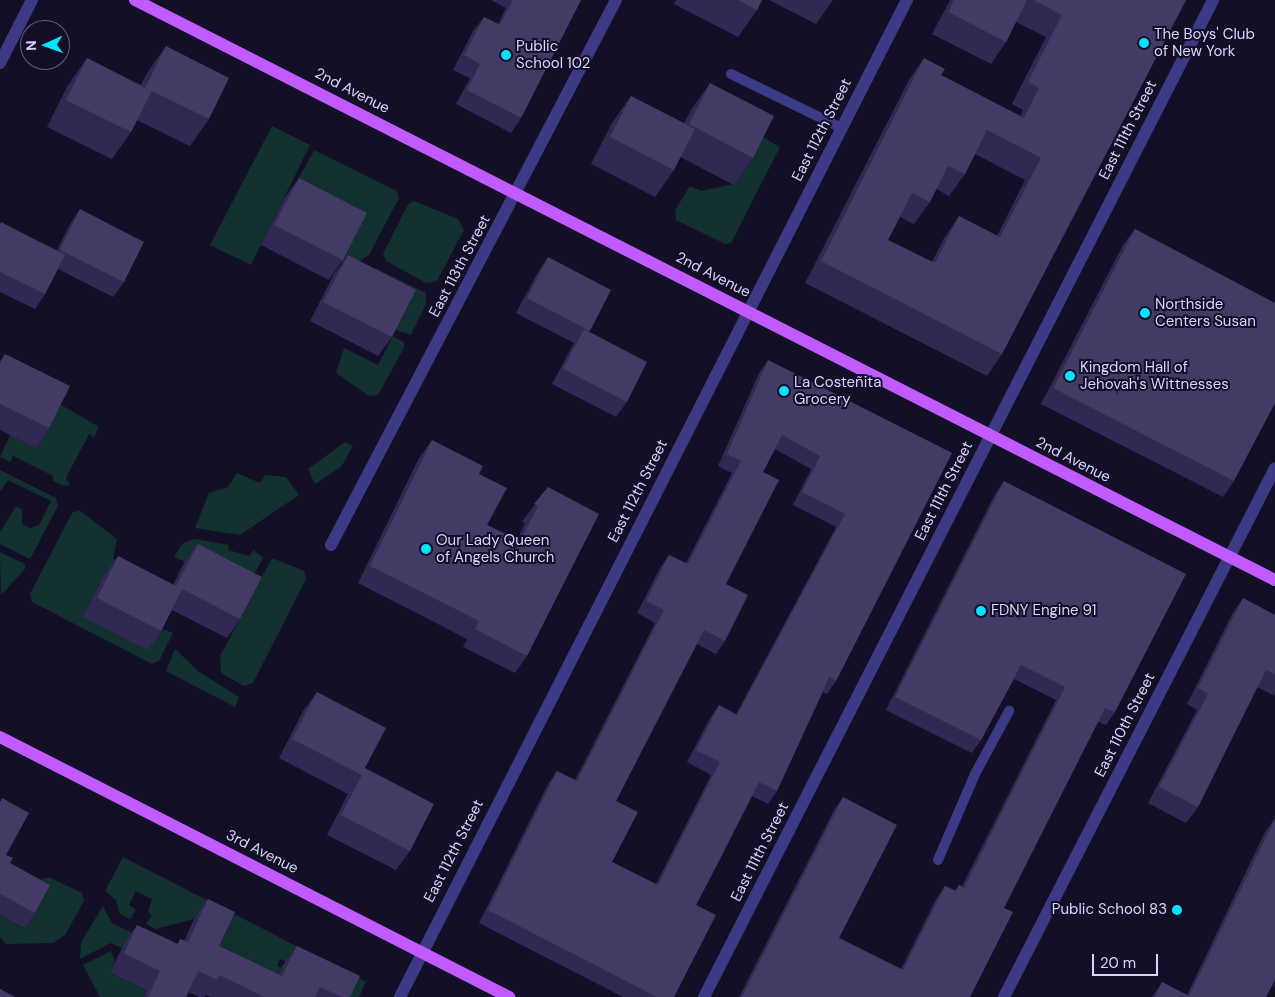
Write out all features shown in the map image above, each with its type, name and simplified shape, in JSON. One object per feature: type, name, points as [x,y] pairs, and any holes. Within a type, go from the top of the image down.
[{"type":"main road","name":"2nd Avenue","points":[[135,0],[1275,580]]},
{"type":"main road","name":"3rd Avenue","points":[[0,737],[510,997]]},
{"type":"street","points":[[0,63],[32,0]]},
{"type":"street","name":"East 113th Street","points":[[331,545],[517,194],[616,0]]},
{"type":"street","name":"East 112th Street","points":[[400,997],[421,952],[907,0]]},
{"type":"street","name":"East 111th Street","points":[[704,997],[1213,0]]},
{"type":"street","name":"East 110th Street","points":[[1004,997],[1275,468]]},
{"type":"lane","points":[[731,74],[842,128]]},
{"type":"lane","points":[[938,860],[975,774],[1009,711]]},
{"type":"green space","points":[[733,120],[780,147],[731,243],[725,244],[676,220],[675,210],[690,186],[701,191],[734,184]]},
{"type":"green space","points":[[272,126],[310,145],[251,265],[210,245]]},
{"type":"green space","points":[[314,150],[397,191],[399,198],[369,255],[350,267],[339,261],[288,198]]},
{"type":"green space","points":[[414,201],[458,219],[464,230],[437,281],[426,283],[386,261],[383,254],[408,204]]},
{"type":"green space","points":[[375,268],[426,293],[426,304],[411,335],[392,329],[364,276]]},
{"type":"green space","points":[[393,336],[404,342],[404,348],[378,395],[369,396],[336,373],[344,348],[378,365]]},
{"type":"green space","points":[[58,403],[99,427],[94,437],[89,434],[66,478],[70,485],[64,486],[53,481],[53,476],[13,456],[10,462],[0,457],[10,435],[36,447]]},
{"type":"green space","points":[[345,442],[353,446],[341,467],[315,484],[308,469]]},
{"type":"green space","points":[[0,470],[56,498],[58,506],[30,559],[0,544],[0,532],[16,506],[22,509],[22,524],[30,528],[39,525],[51,501],[8,480],[0,492]]},
{"type":"green space","points":[[237,473],[260,483],[265,475],[286,477],[299,495],[240,535],[195,528],[209,493],[228,487]]},
{"type":"green space","points":[[79,510],[117,539],[113,559],[134,570],[159,628],[173,633],[159,661],[152,664],[32,602],[30,594],[72,513]]},
{"type":"green space","points":[[194,539],[229,545],[228,550],[250,556],[253,550],[263,558],[246,589],[174,557],[182,544]]},
{"type":"green space","points":[[0,552],[25,564],[25,569],[1,595]]},
{"type":"green space","points":[[272,558],[304,571],[306,579],[253,683],[244,686],[221,673],[220,656]]},
{"type":"green space","points":[[175,649],[198,671],[239,697],[235,707],[166,671]]},
{"type":"green space","points":[[123,857],[347,972],[340,987],[280,959],[277,966],[282,968],[269,995],[206,965],[221,932],[194,919],[156,929],[146,924],[152,915],[148,912],[152,899],[136,891],[129,905],[136,910],[130,919],[120,914],[116,900],[105,891]]},
{"type":"green space","points":[[49,877],[82,893],[84,901],[65,935],[53,943],[6,944],[0,937],[0,915],[24,928],[24,886]]},
{"type":"green space","points":[[103,906],[112,923],[137,935],[121,948],[111,943],[80,959],[81,942]]},
{"type":"green space","points":[[111,951],[115,962],[110,973],[147,990],[144,997],[100,997],[83,965]]},
{"type":"green space","points":[[352,975],[366,982],[359,997],[346,997]]},
{"type":"building","name":"Public School 102","points":[[513,0],[581,0],[521,118],[467,90],[480,64],[464,55],[484,17],[500,25]]},
{"type":"building","points":[[738,0],[762,0],[757,10]]},
{"type":"building","points":[[954,0],[1027,0],[1006,42],[948,12]]},
{"type":"building","points":[[1033,0],[1186,0],[1002,354],[821,261],[924,58],[945,69],[941,75],[1024,118],[1039,88],[1028,82],[1062,15]],"holes":[[[987,130],[1041,158],[1000,237],[959,216],[935,263],[888,240],[912,193],[930,202],[948,166],[965,174]]]},
{"type":"building","points":[[166,46],[229,78],[209,119],[152,91],[131,132],[66,100],[87,58],[145,88]]},
{"type":"building","points":[[710,83],[774,116],[753,158],[689,124]]},
{"type":"building","points":[[631,96],[695,129],[674,170],[610,137]]},
{"type":"building","points":[[299,178],[367,213],[343,260],[274,225]]},
{"type":"building","points":[[80,209],[144,242],[124,282],[60,250]]},
{"type":"building","points":[[1,222],[65,255],[45,294],[0,272]]},
{"type":"building","points":[[1135,229],[1275,303],[1275,403],[1234,481],[1053,388]]},
{"type":"building","points":[[348,255],[416,290],[392,337],[323,302]]},
{"type":"building","points":[[548,257],[611,290],[590,331],[527,298]]},
{"type":"building","points":[[584,329],[647,362],[627,402],[563,369]]},
{"type":"building","points":[[5,354],[70,386],[49,428],[0,404],[0,364]]},
{"type":"building","points":[[768,360],[952,453],[836,681],[829,677],[777,791],[759,782],[696,905],[716,915],[674,997],[657,997],[488,910],[557,771],[577,781],[664,610],[646,601],[669,555],[688,564],[741,461],[727,454]],"holes":[[[782,435],[820,456],[802,492],[845,514],[737,715],[719,705],[696,750],[720,762],[658,885],[612,862],[638,812],[616,801],[704,630],[725,641],[748,595],[726,584],[779,480],[763,472]]]},
{"type":"building","points":[[432,440],[483,466],[479,474],[507,488],[487,525],[520,541],[538,506],[534,504],[548,487],[599,514],[527,656],[475,629],[479,621],[370,566]]},
{"type":"building","points":[[1004,481],[1186,574],[1115,712],[1105,708],[1004,908],[1013,912],[970,997],[742,997],[843,797],[897,825],[839,938],[903,970],[945,886],[956,891],[959,885],[964,888],[1065,687],[1021,665],[981,740],[895,697]]},
{"type":"building","points":[[198,544],[262,577],[240,619],[182,589],[161,631],[97,598],[118,556],[176,586]]},
{"type":"building","points":[[1243,598],[1275,615],[1275,674],[1266,670],[1198,807],[1159,787],[1208,694],[1198,688]]},
{"type":"building","points":[[317,692],[386,728],[365,768],[434,804],[410,851],[341,815],[362,775],[292,739]]},
{"type":"building","points":[[2,798],[29,813],[6,855],[13,858],[10,863],[50,885],[35,913],[0,894],[0,803]]},
{"type":"building","points":[[1275,819],[1275,980],[1266,997],[1155,997],[1162,982],[1189,996]]},
{"type":"building","points":[[208,899],[235,912],[219,946],[282,976],[297,946],[360,976],[350,997],[342,997],[320,987],[315,997],[265,997],[219,975],[217,980],[198,971],[186,997],[148,997],[160,971],[124,953],[137,925],[178,944],[180,939],[188,942]]},
{"type":"building","points":[[0,989],[15,997],[0,997]]},
{"type":"place","name":"The Boys' Club of New York","points":[[1144,43]]},
{"type":"place","name":"Public School 102","points":[[506,55]]},
{"type":"place","name":"Northside Centers Susan","points":[[1145,313]]},
{"type":"place","name":"Kingdom Hall of Jehovah's Wittnesses","points":[[1070,376]]},
{"type":"place","name":"La Costeñita Grocery","points":[[784,391]]},
{"type":"place","name":"Our Lady Queen of Angels Church","points":[[426,549]]},
{"type":"place","name":"FDNY Engine 91","points":[[981,611]]},
{"type":"place","name":"Public School 83","points":[[1177,910]]}]
